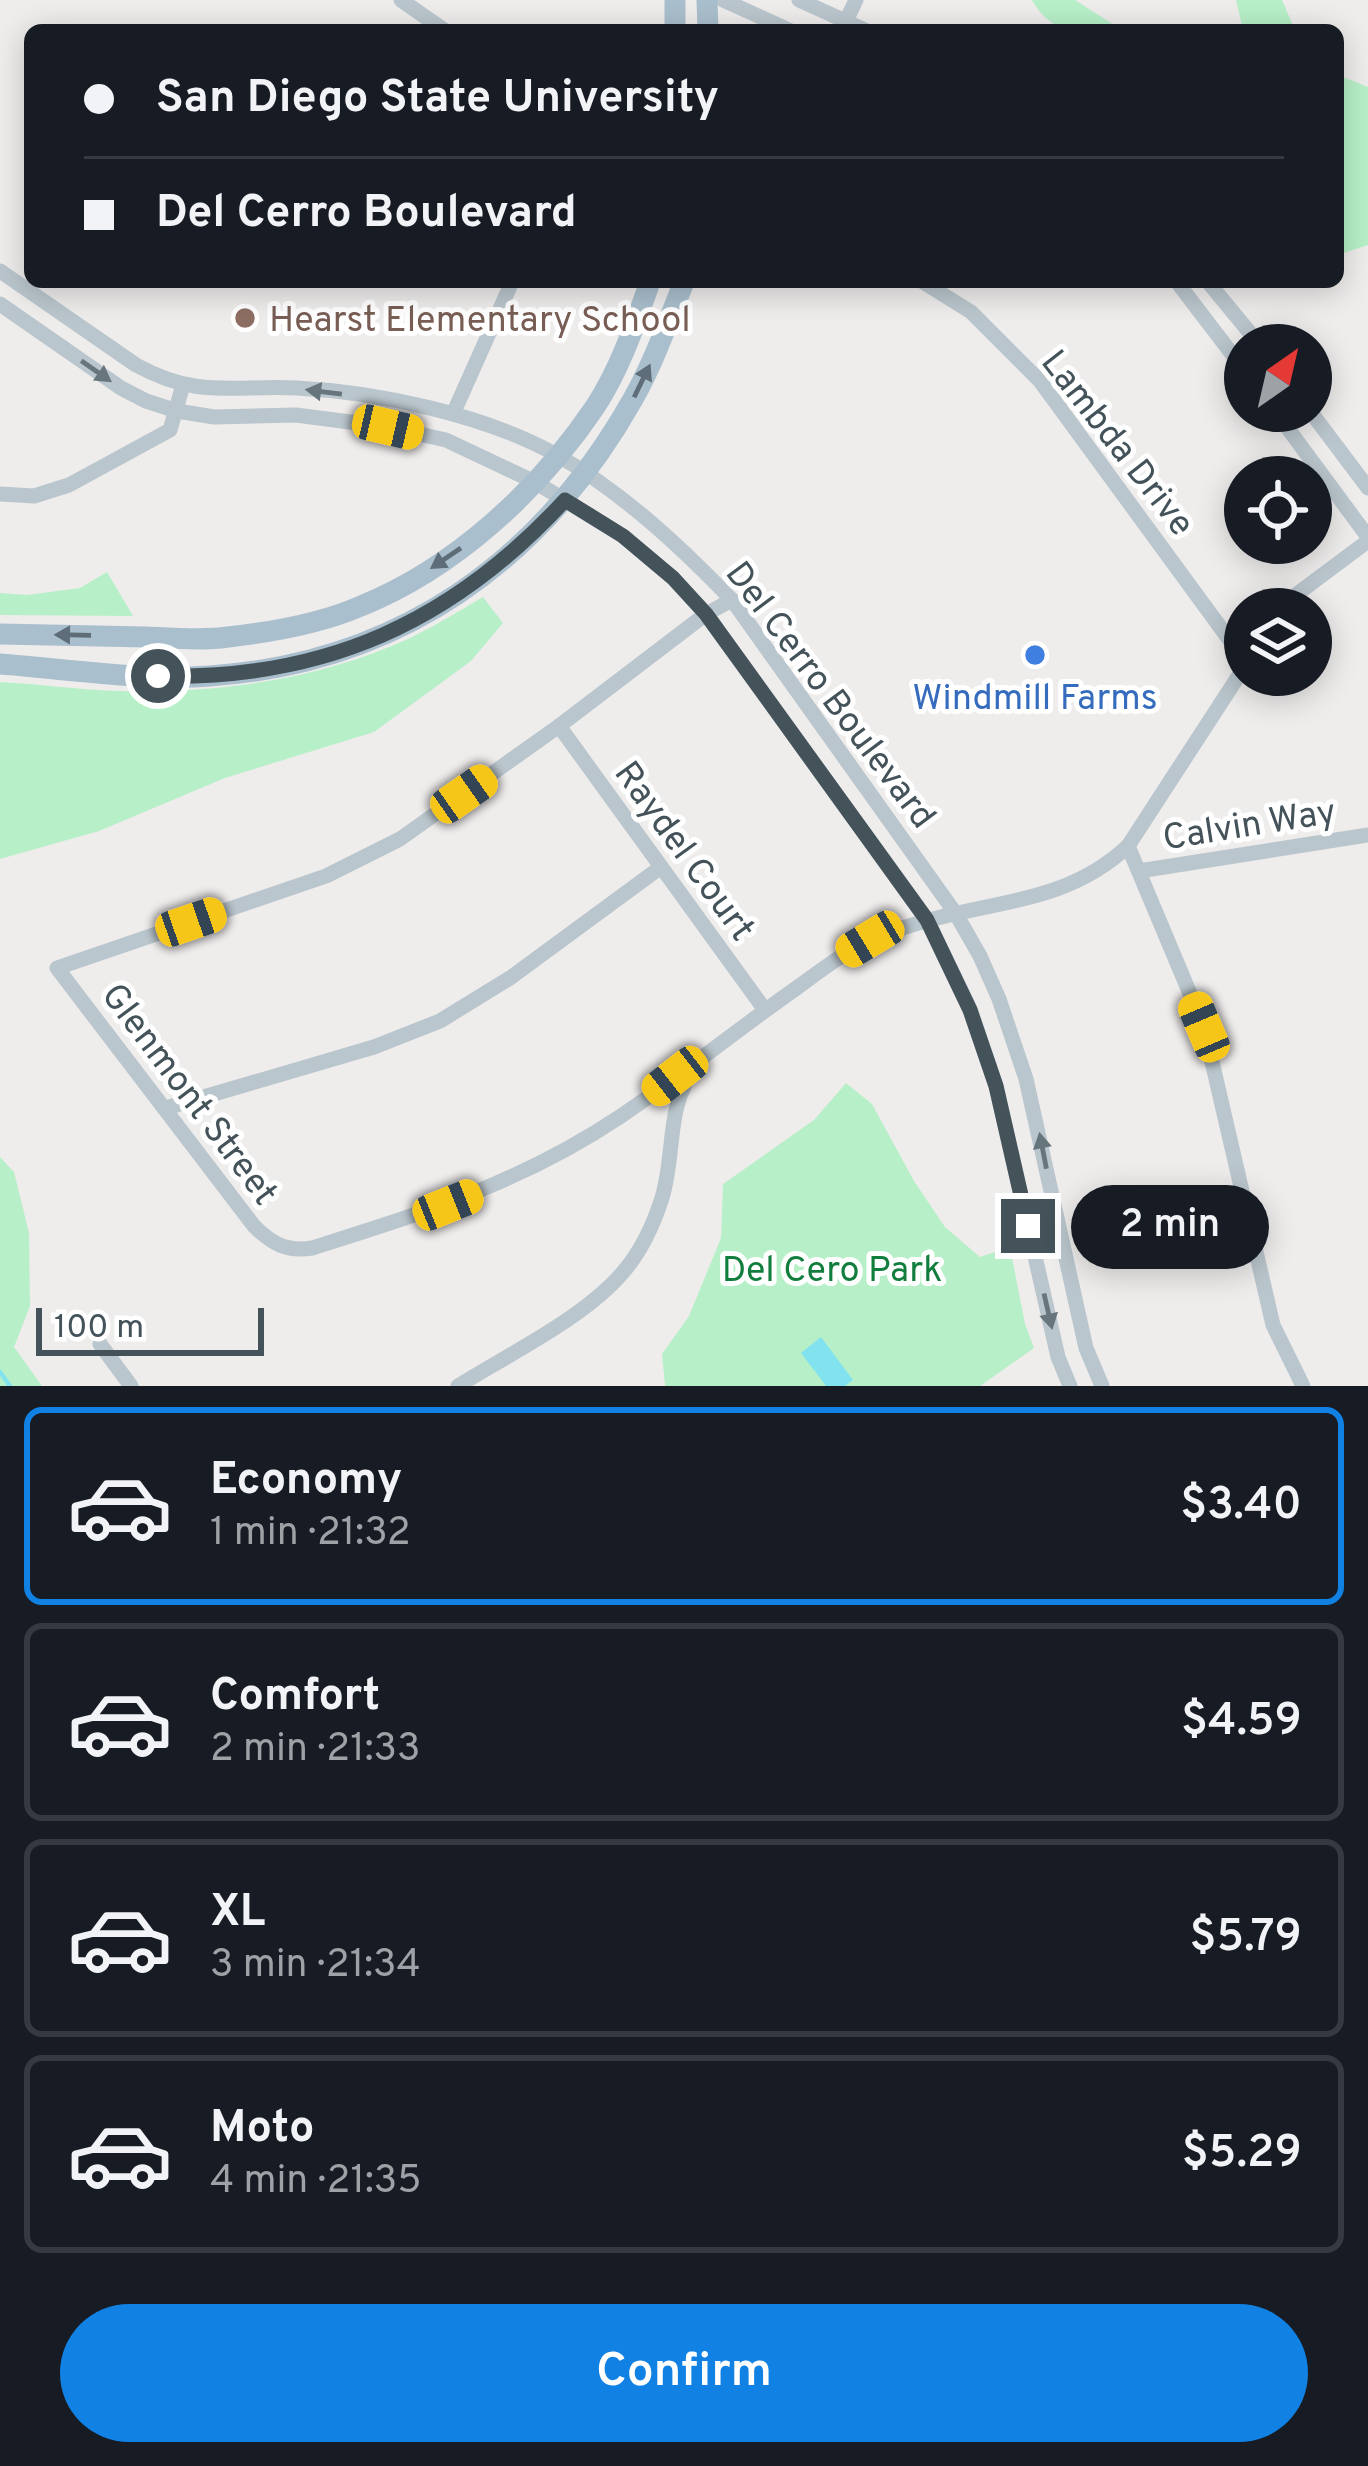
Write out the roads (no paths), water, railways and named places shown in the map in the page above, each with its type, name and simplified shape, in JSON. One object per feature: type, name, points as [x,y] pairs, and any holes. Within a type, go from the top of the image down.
[{"type":"main road","points":[[0,634],[223,638],[294,627],[361,607],[415,579],[464,546],[535,482],[557,455],[596,405],[630,338],[648,288]]},
{"type":"main road","points":[[0,664],[208,676],[298,665],[426,615],[516,550],[565,500],[635,396],[681,288]]},
{"type":"street","points":[[401,0],[435,24]]},
{"type":"street","points":[[723,0],[776,24]]},
{"type":"street","points":[[799,0],[852,24]]},
{"type":"street","points":[[846,21],[856,0]]},
{"type":"street","name":"Del Cerro Boulevard","points":[[25,288],[136,365],[183,385],[216,390],[297,388],[392,400],[518,436],[585,473],[693,559],[732,600],[956,914],[980,956],[1026,1078],[1086,1348],[1102,1386]]},
{"type":"street","points":[[453,414],[509,288]]},
{"type":"street","name":"Lambda Drive","points":[[933,288],[971,312],[1040,381],[1224,634]]},
{"type":"street","points":[[1182,288],[1224,344]]},
{"type":"street","points":[[1213,288],[1243,324]]},
{"type":"street","name":"Del Cerro Boulevard","points":[[0,304],[121,388],[177,411],[214,417],[296,415],[446,440],[565,500],[623,536],[673,578],[706,614],[927,920],[970,1010],[996,1086],[1058,1357],[1070,1386]]},
{"type":"street","points":[[0,494],[34,496],[69,485],[170,430],[183,385]]},
{"type":"street","points":[[1290,432],[1368,539],[1305,588]]},
{"type":"street","points":[[1326,432],[1368,488]]},
{"type":"street","points":[[559,726],[706,614],[732,600]]},
{"type":"street","points":[[458,1386],[579,1310],[624,1271],[662,1196],[682,1088],[706,1052],[870,939],[927,920],[1031,899],[1080,881],[1112,861],[1129,846],[1224,696]]},
{"type":"street","name":"Raydel Court","points":[[559,726],[765,1010]]},
{"type":"street","name":"Glenmont Street","points":[[559,726],[400,839],[326,876],[57,968],[254,1226],[284,1248],[312,1248],[493,1187],[618,1118],[706,1052]]},
{"type":"street","name":"Calvin Way","points":[[1139,871],[1368,835]]},
{"type":"street","points":[[1129,846],[1204,1027],[1274,1325],[1303,1386]]},
{"type":"street","points":[[166,1108],[440,1022],[510,978],[662,867]]},
{"type":"street","points":[[100,1344],[131,1386]]},
{"type":"water","points":[[821,1337],[853,1380],[845,1386],[826,1386],[801,1353]]},
{"type":"waterway","points":[[0,1372],[10,1386]]},
{"type":"place","name":"Hearst Elementary School","points":[[245,318]]},
{"type":"place","name":"Windmill Farms","points":[[1035,655]]},
{"type":"park label","name":"Del Cero Park","points":[[832,1268]]}]
